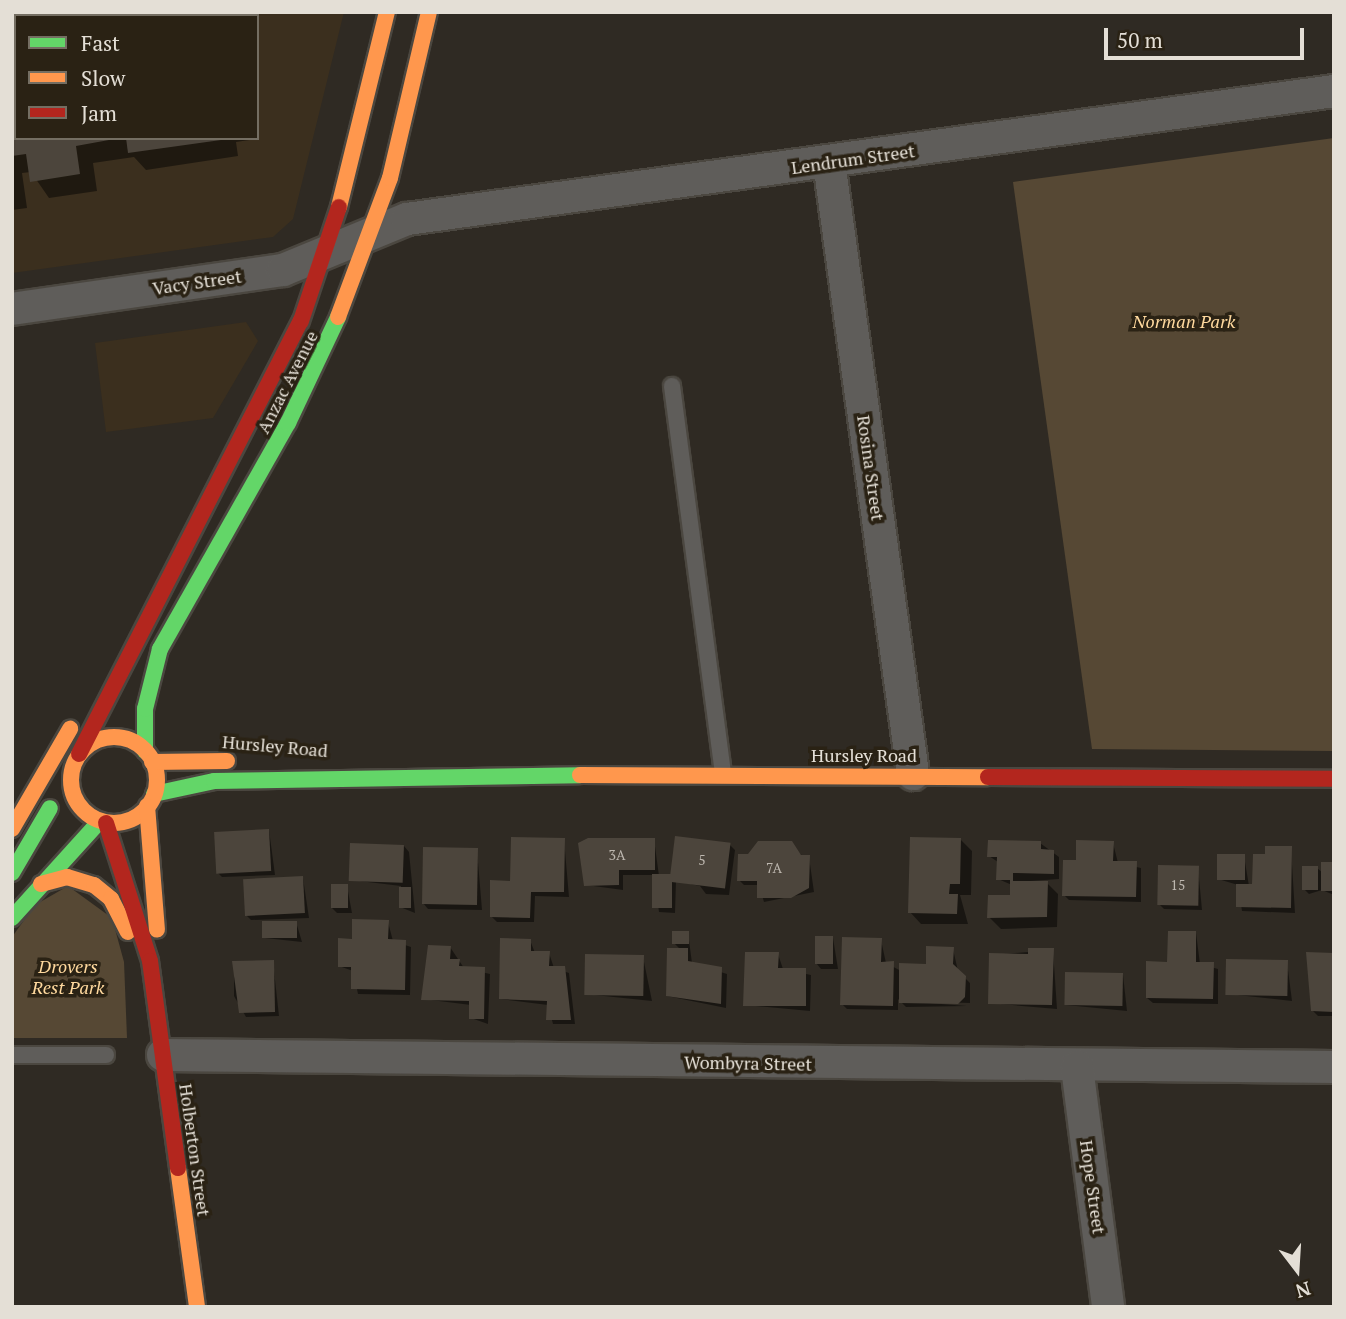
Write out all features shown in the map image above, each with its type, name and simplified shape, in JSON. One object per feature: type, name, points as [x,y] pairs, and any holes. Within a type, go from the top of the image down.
[{"type":"main road","name":"Anzac Avenue","points":[[12,873],[76,760],[154,601],[261,410],[327,255],[387,12]]},
{"type":"main road","name":"Anzac Avenue","points":[[149,756],[145,709],[160,649],[313,376],[374,230],[429,12]]},
{"type":"main road","name":"Anzac Avenue","points":[[12,829],[104,670],[154,601]]},
{"type":"main road","points":[[111,738],[149,756],[151,800],[129,820],[103,822],[78,805],[76,760],[111,738]]},
{"type":"main road","name":"Hursley Road","points":[[149,756],[394,774]]},
{"type":"main road","name":"Hursley Road","points":[[151,800],[214,781],[394,774],[913,774],[1334,779]]},
{"type":"main road","name":"Holberton Street","points":[[151,800],[155,999]]},
{"type":"main road","points":[[12,918],[41,884],[103,822]]},
{"type":"main road","name":"Holberton Street","points":[[103,822],[141,927],[155,999],[197,1307]]},
{"type":"main road","name":"Holberton Street","points":[[41,884],[80,879],[111,899],[155,999]]},
{"type":"street","name":"Lendrum Street","points":[[374,230],[495,205],[829,162],[1334,91]]},
{"type":"street","name":"Rosina Street","points":[[829,162],[913,774]]},
{"type":"street","name":"Vacy Street","points":[[12,309],[283,270],[327,255],[374,230]]},
{"type":"street","name":"Wombyra Street","points":[[163,1055],[1334,1067]]},
{"type":"street","name":"Hope Street","points":[[1077,1066],[1108,1307]]},
{"type":"lane","points":[[672,386],[723,775]]},
{"type":"lane","points":[[12,1055],[106,1055]]},
{"type":"shaded area","points":[[12,12],[344,12],[293,219],[273,237],[12,273]]},
{"type":"shaded area","points":[[246,322],[258,341],[213,418],[106,432],[95,343]]},
{"type":"green space","name":"Norman Park","points":[[1334,138],[1334,751],[1092,749],[1013,182]]},
{"type":"green space","name":"Drovers Rest Park","points":[[68,886],[112,918],[124,962],[127,1038],[12,1038],[12,937],[35,905]]},
{"type":"building","points":[[12,12],[225,12],[14,14],[14,140],[109,140],[76,146],[80,174],[30,182],[26,154],[12,156]]},
{"type":"building","points":[[126,140],[221,140],[128,153]]},
{"type":"building","points":[[269,829],[271,871],[216,874],[214,832]]},
{"type":"building","points":[[675,836],[731,843],[725,888],[669,882]]},
{"type":"building","points":[[511,837],[565,838],[564,892],[531,892],[530,918],[490,917],[490,880],[510,881]]},
{"type":"building","points":[[910,837],[961,838],[960,884],[950,884],[949,894],[958,894],[957,914],[908,913]]},
{"type":"building","points":[[588,838],[655,838],[655,870],[619,870],[619,885],[584,886],[578,843]]},
{"type":"building","points":[[988,840],[1041,841],[1041,849],[1054,850],[1054,874],[1013,873],[1013,881],[1048,881],[1047,917],[987,918],[988,895],[1010,895],[1010,880],[996,880],[997,857],[987,857]]},
{"type":"building","points":[[1076,840],[1114,841],[1113,861],[1137,861],[1136,897],[1062,896],[1063,860],[1076,860]]},
{"type":"building","points":[[758,841],[792,841],[801,855],[810,855],[809,888],[791,898],[757,898],[757,881],[737,881],[738,854],[748,854]]},
{"type":"building","points":[[350,843],[404,845],[403,883],[349,881]]},
{"type":"building","points":[[1265,846],[1292,846],[1291,908],[1236,907],[1236,884],[1252,884],[1253,854],[1265,854]]},
{"type":"building","points":[[423,847],[478,848],[477,905],[422,904]]},
{"type":"building","points":[[1217,854],[1245,854],[1245,880],[1217,880]]},
{"type":"building","points":[[1321,862],[1334,862],[1334,891],[1321,891]]},
{"type":"building","points":[[1158,865],[1199,866],[1198,906],[1157,905]]},
{"type":"building","points":[[1302,866],[1318,866],[1318,890],[1302,890]]},
{"type":"building","points":[[652,874],[672,874],[672,908],[652,908]]},
{"type":"building","points":[[303,876],[305,913],[245,916],[243,879]]},
{"type":"building","points":[[331,884],[348,884],[348,908],[331,908]]},
{"type":"building","points":[[399,887],[411,887],[411,908],[399,908]]},
{"type":"building","points":[[352,919],[389,920],[388,939],[406,940],[405,990],[351,989],[351,967],[338,967],[338,938],[352,939]]},
{"type":"building","points":[[262,921],[297,921],[297,938],[262,938]]},
{"type":"building","points":[[672,931],[689,931],[689,944],[672,944]]},
{"type":"building","points":[[1168,931],[1196,931],[1196,962],[1214,962],[1213,999],[1146,998],[1146,961],[1167,962]]},
{"type":"building","points":[[815,936],[833,936],[833,964],[815,964]]},
{"type":"building","points":[[842,937],[882,938],[881,962],[894,961],[893,1006],[840,1005]]},
{"type":"building","points":[[500,938],[531,939],[531,951],[550,951],[549,966],[565,966],[571,1020],[546,1020],[547,1001],[499,999]]},
{"type":"building","points":[[428,945],[451,946],[450,959],[460,959],[459,966],[485,967],[484,1019],[469,1019],[469,1001],[421,1000]]},
{"type":"building","points":[[926,946],[954,947],[953,964],[966,976],[965,997],[958,1004],[899,1003],[899,963],[926,964]]},
{"type":"building","points":[[667,948],[688,948],[688,961],[722,967],[721,1004],[666,996]]},
{"type":"building","points":[[1028,948],[1054,948],[1052,1005],[988,1004],[989,953],[1028,954]]},
{"type":"building","points":[[745,952],[779,952],[778,968],[806,968],[806,1006],[743,1006]]},
{"type":"building","points":[[1306,952],[1334,953],[1334,1012],[1311,1011]]},
{"type":"building","points":[[585,954],[644,955],[643,996],[584,995]]},
{"type":"building","points":[[1226,959],[1288,960],[1287,996],[1225,995]]},
{"type":"building","points":[[274,960],[275,1012],[239,1013],[232,961]]},
{"type":"building","points":[[1065,972],[1123,973],[1122,1006],[1064,1005]]},
{"type":"traffic: fast","points":[[145,751],[145,709],[160,649],[288,423],[338,317]]},
{"type":"traffic: fast","points":[[154,794],[214,781],[580,775]]},
{"type":"traffic: fast","points":[[12,873],[50,808]]},
{"type":"traffic: fast","points":[[12,918],[100,821]]},
{"type":"traffic: slow","points":[[339,207],[387,12]]},
{"type":"traffic: slow","points":[[338,317],[390,178],[429,12]]},
{"type":"traffic: slow","points":[[12,829],[70,729]]},
{"type":"traffic: slow","points":[[114,737],[130,741],[144,750],[153,764],[157,780],[153,796],[144,810],[130,819],[114,823],[98,819],[84,810],[75,796],[71,780],[75,764],[84,750],[98,741],[114,737]]},
{"type":"traffic: slow","points":[[152,762],[227,761]]},
{"type":"traffic: slow","points":[[580,775],[988,777]]},
{"type":"traffic: slow","points":[[147,806],[157,930]]},
{"type":"traffic: slow","points":[[41,884],[67,877],[94,885],[111,899],[128,932]]},
{"type":"traffic: slow","points":[[178,1168],[197,1307]]},
{"type":"traffic: jam","points":[[79,754],[301,321],[339,207]]},
{"type":"traffic: jam","points":[[988,777],[1334,779]]},
{"type":"traffic: jam","points":[[106,823],[150,961],[178,1168]]}]
